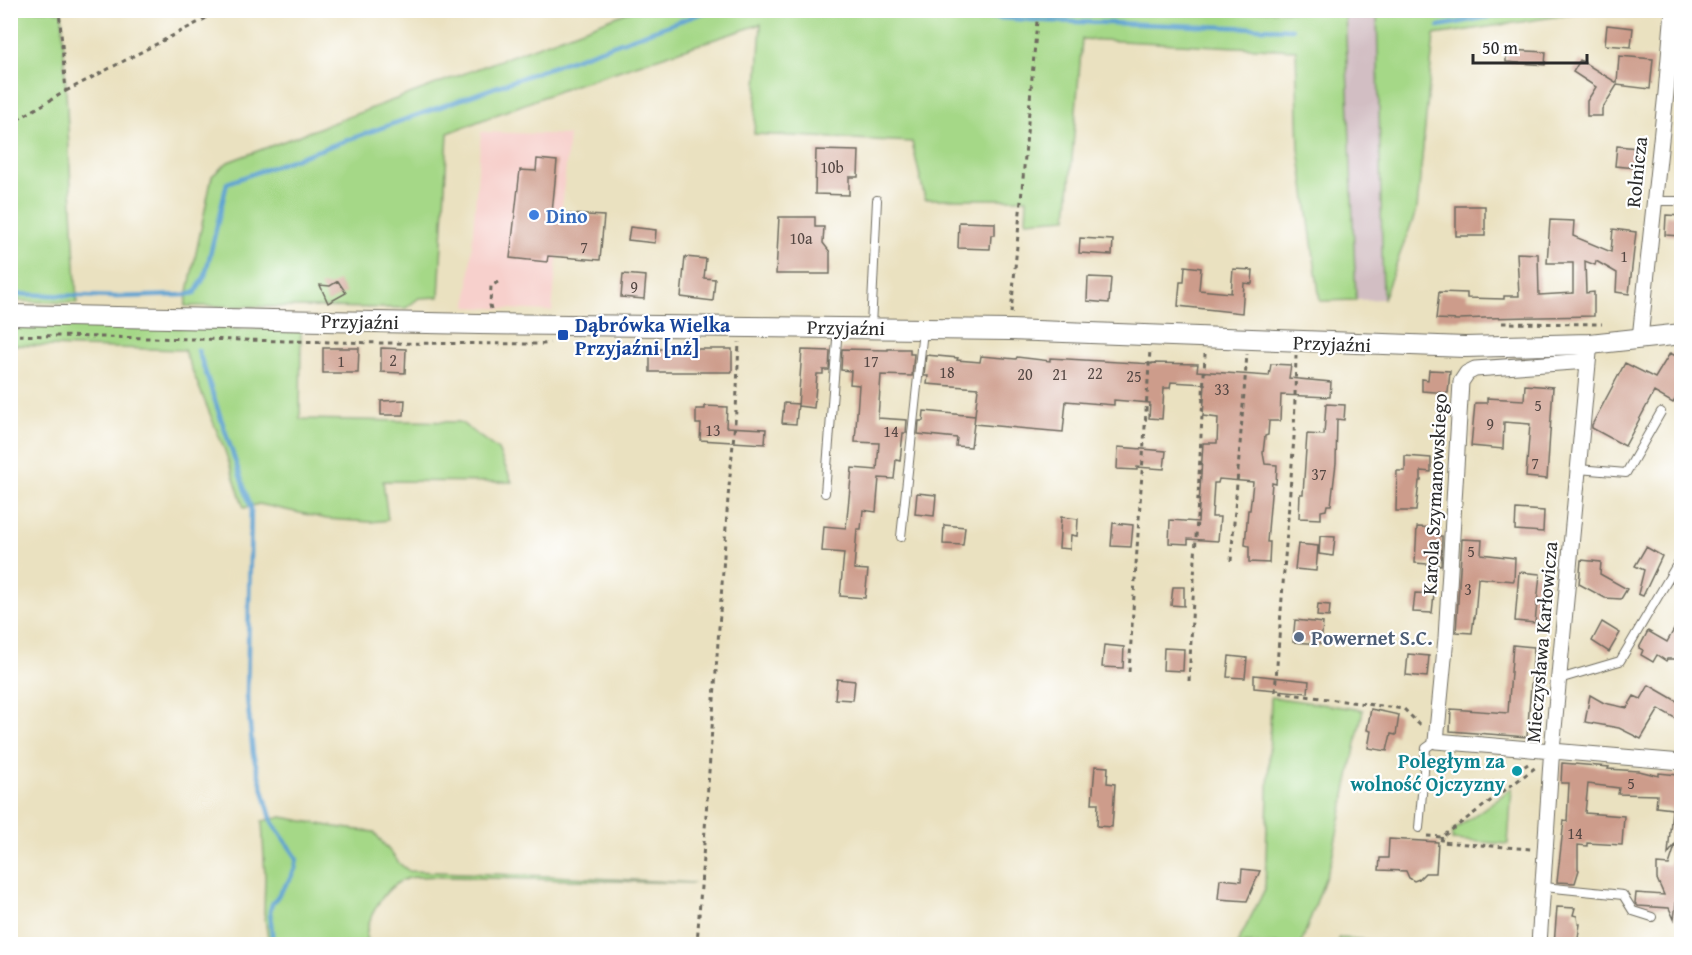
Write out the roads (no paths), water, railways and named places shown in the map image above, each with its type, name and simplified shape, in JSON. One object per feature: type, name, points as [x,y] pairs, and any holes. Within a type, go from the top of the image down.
[{"type":"street","name":"Rolnicza","points":[[1640,338],[1666,93],[1672,10]]},
{"type":"street","name":"Przyjaźni","points":[[10,315],[479,324],[1010,330],[1589,353],[1640,338],[1682,334]]},
{"type":"street","name":"Mieczysława Karłowicza","points":[[1539,945],[1552,756],[1589,353]]},
{"type":"street","name":"Karola Szymanowskiego","points":[[1436,741],[1446,638],[1461,382],[1467,373],[1475,369],[1589,353]]},
{"type":"street","points":[[1436,741],[1552,756],[1682,762]]},
{"type":"lane","points":[[871,328],[877,200]]},
{"type":"lane","points":[[1654,201],[1682,201]]},
{"type":"lane","points":[[825,493],[838,327]]},
{"type":"lane","points":[[901,537],[924,328]]},
{"type":"lane","points":[[1578,469],[1626,473],[1661,412]]},
{"type":"lane","points":[[1559,680],[1620,661],[1682,556]]},
{"type":"lane","points":[[1419,828],[1426,748],[1436,741]]},
{"type":"lane","points":[[1544,887],[1623,895],[1633,911],[1652,917]]},
{"type":"waterway","points":[[10,294],[117,297],[195,293],[205,276],[227,183],[711,10]]},
{"type":"waterway","points":[[872,10],[1049,21],[1292,29]]},
{"type":"waterway","points":[[1439,26],[1526,10]]},
{"type":"waterway","points":[[198,350],[251,508],[247,696],[253,754],[272,822],[297,858],[290,879],[272,904],[270,911],[273,944]]},
{"type":"place","name":"Dino","points":[[534,215]]},
{"type":"place","name":"Dąbrówka Wielka Przyjaźni [nż]","points":[[563,335]]},
{"type":"place","name":"Powernet S.C.","points":[[1299,637]]},
{"type":"place","name":"Poległym za wolność Ojczyzny","points":[[1517,771]]}]
